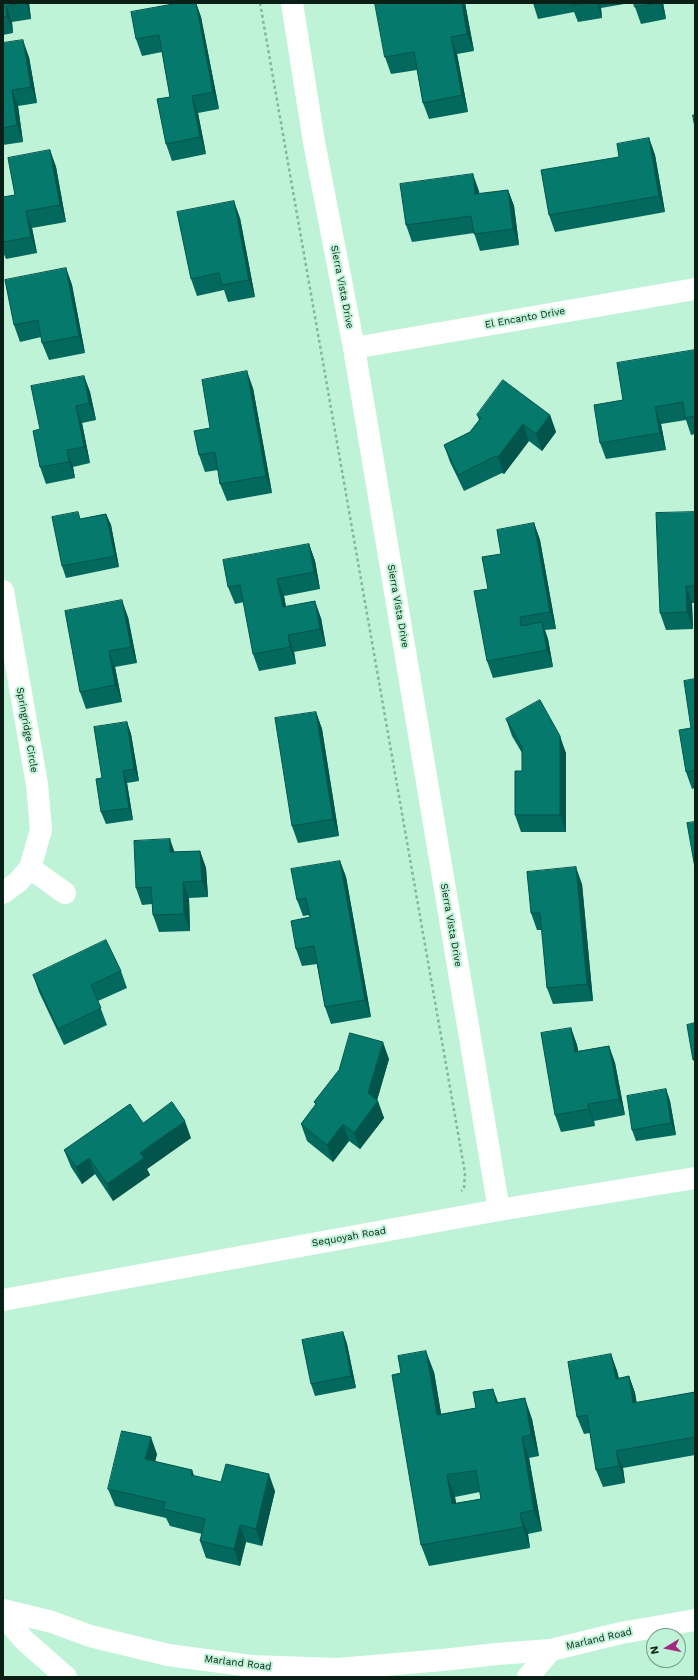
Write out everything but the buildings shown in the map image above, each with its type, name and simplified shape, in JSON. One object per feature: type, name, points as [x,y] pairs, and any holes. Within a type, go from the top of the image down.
[{"type":"street","name":"Sierra Vista Drive","points":[[292,3],[314,142],[354,348],[499,1210]]},
{"type":"street","name":"El Encanto Drive","points":[[354,348],[695,289]]},
{"type":"street","name":"Springridge Circle","points":[[3,591],[37,784],[41,830],[30,868],[18,882],[3,893]]},
{"type":"street","points":[[30,868],[65,893]]},
{"type":"street","name":"Sequoyah Road","points":[[3,1300],[499,1210],[695,1178]]},
{"type":"street","name":"Marland Road","points":[[3,1610],[52,1622],[90,1636],[168,1655],[251,1666],[338,1669],[551,1650],[621,1634],[695,1620]]},
{"type":"street","points":[[3,1614],[24,1640],[66,1677]]},
{"type":"street","points":[[528,1677],[551,1650]]},
{"type":"path","points":[[260,3],[465,1173],[464,1189],[459,1193]]}]
